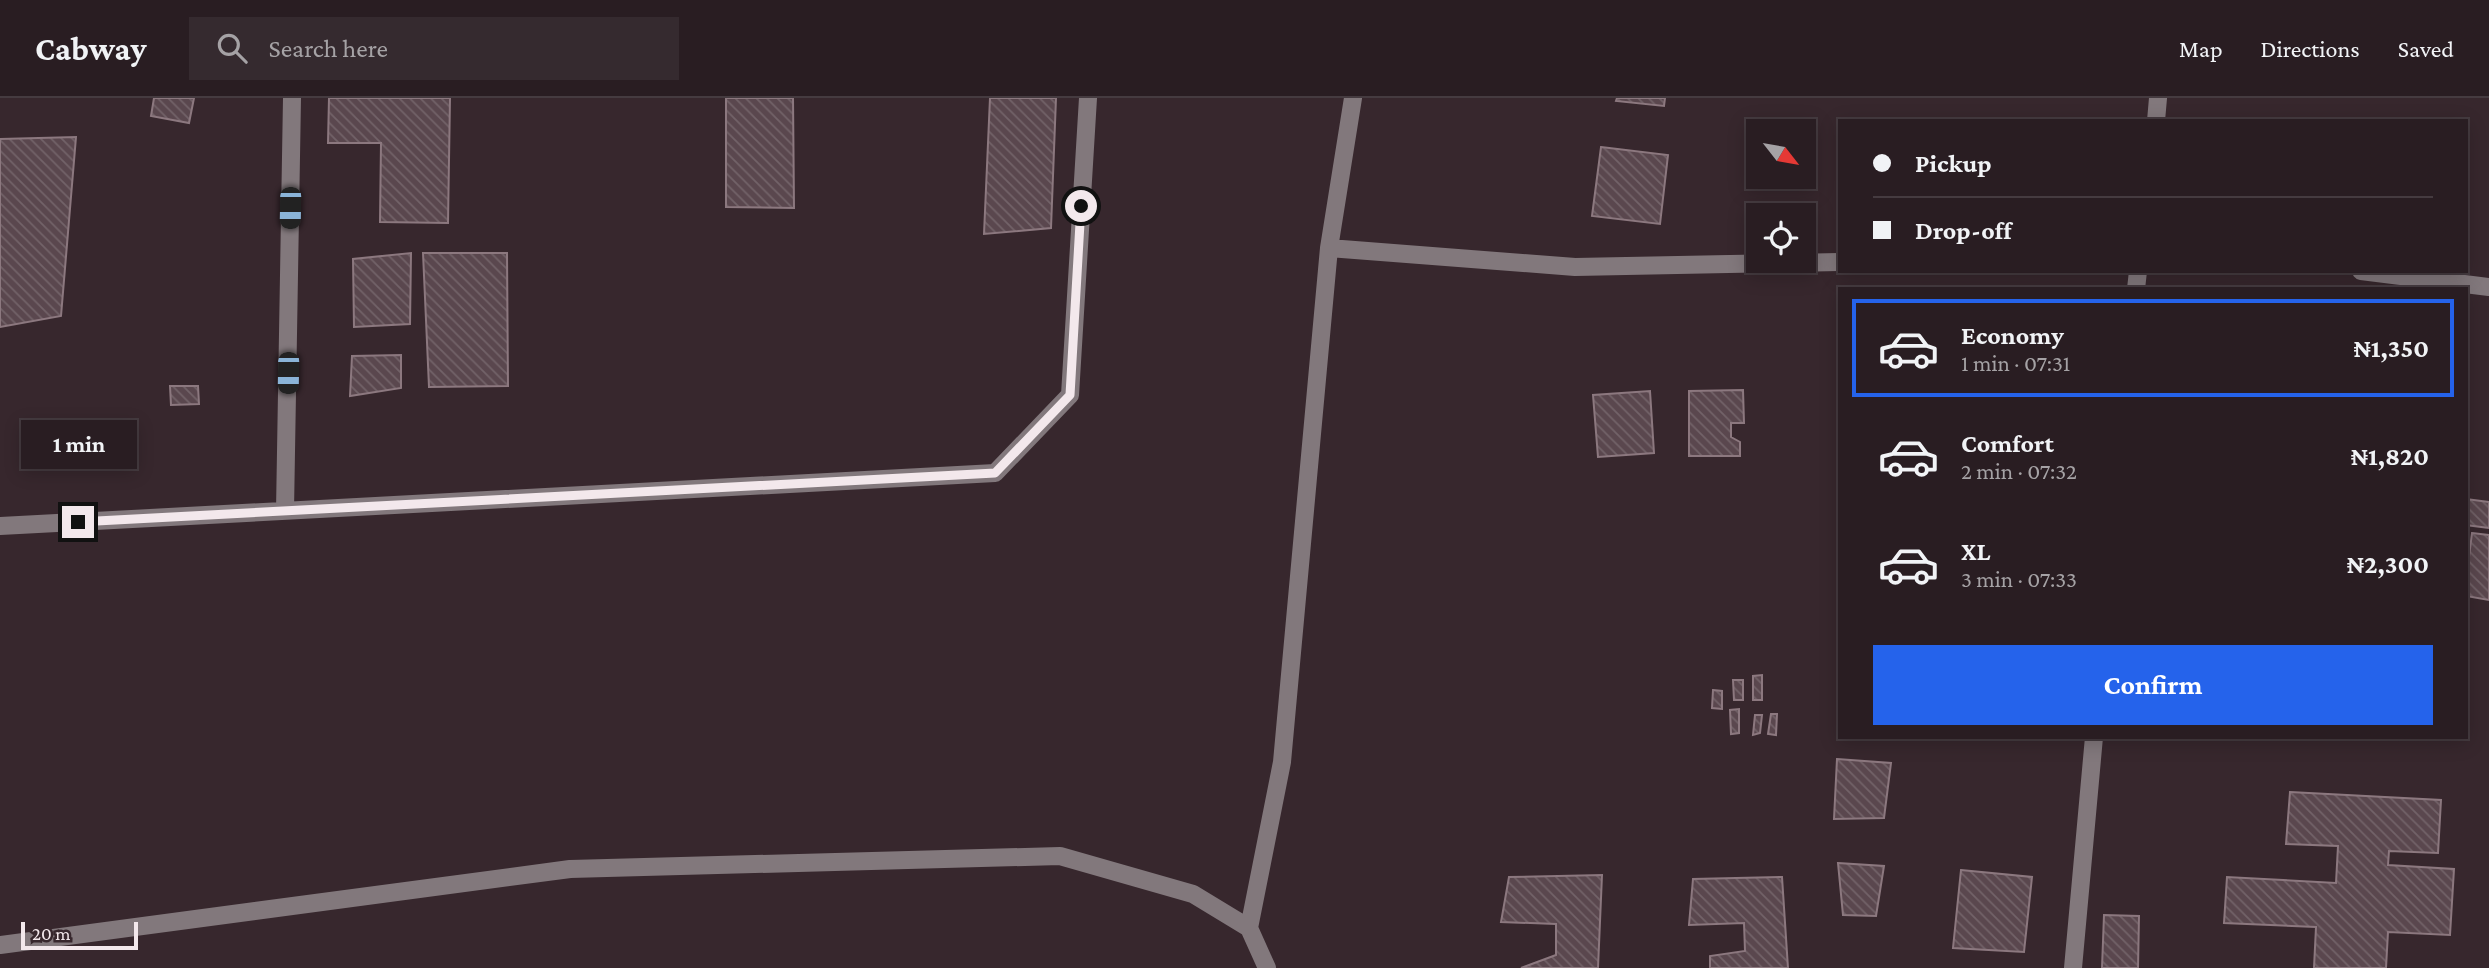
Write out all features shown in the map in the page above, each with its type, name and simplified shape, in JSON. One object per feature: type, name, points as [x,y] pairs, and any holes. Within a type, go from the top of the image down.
[{"type":"street","points":[[285,510],[292,98]]},
{"type":"street","points":[[0,526],[995,473],[1070,395],[1088,98]]},
{"type":"street","points":[[1249,928],[1282,762],[1329,248],[1353,98]]},
{"type":"street","points":[[2156,119],[2158,98]]},
{"type":"street","points":[[1329,248],[1575,267],[1838,262]]},
{"type":"street","points":[[2377,273],[2489,287]]},
{"type":"street","points":[[2073,968],[2094,739]]},
{"type":"street","points":[[0,944],[570,869],[1060,856],[1193,894],[1249,928],[1267,968]]},
{"type":"building","points":[[154,98],[194,98],[189,123],[151,116]]},
{"type":"building","points":[[329,98],[450,98],[448,223],[380,222],[381,143],[328,143]]},
{"type":"building","points":[[726,98],[793,98],[794,208],[726,207]]},
{"type":"building","points":[[990,98],[1056,98],[1051,228],[984,234]]},
{"type":"building","points":[[1617,98],[1665,98],[1664,106],[1616,101]]},
{"type":"building","points":[[76,137],[61,316],[0,327],[0,139]]},
{"type":"building","points":[[1601,147],[1668,155],[1660,224],[1592,216]]},
{"type":"building","points":[[411,253],[410,324],[354,327],[353,259]]},
{"type":"building","points":[[423,253],[507,253],[508,386],[429,387]]},
{"type":"building","points":[[401,355],[401,388],[350,396],[352,356]]},
{"type":"building","points":[[170,386],[198,386],[199,404],[171,405]]},
{"type":"building","points":[[1743,390],[1744,423],[1731,423],[1731,437],[1740,442],[1740,456],[1689,456],[1689,391]]},
{"type":"building","points":[[1650,391],[1654,453],[1598,457],[1593,395]]},
{"type":"building","points":[[2468,499],[2489,502],[2489,528],[2468,525]]},
{"type":"building","points":[[2472,533],[2489,535],[2489,600],[2468,596]]},
{"type":"building","points":[[1762,675],[1762,700],[1753,700],[1753,676]]},
{"type":"building","points":[[1733,680],[1743,680],[1743,700],[1734,700]]},
{"type":"building","points":[[1713,690],[1722,691],[1722,709],[1712,708]]},
{"type":"building","points":[[1739,709],[1739,733],[1731,734],[1730,710]]},
{"type":"building","points":[[1771,714],[1777,714],[1776,735],[1768,734]]},
{"type":"building","points":[[1755,715],[1762,715],[1760,733],[1753,735]]},
{"type":"building","points":[[1837,759],[1891,763],[1884,818],[1834,819]]},
{"type":"building","points":[[2290,792],[2441,800],[2438,853],[2389,851],[2388,865],[2454,869],[2450,935],[2388,932],[2386,968],[2314,968],[2316,927],[2224,923],[2227,877],[2336,883],[2338,846],[2286,844]]},
{"type":"building","points":[[1838,863],[1884,866],[1876,916],[1843,915]]},
{"type":"building","points":[[1961,870],[2032,877],[2024,952],[1953,948]]},
{"type":"building","points":[[1602,875],[1598,968],[1521,968],[1556,955],[1556,924],[1501,922],[1509,877]]},
{"type":"building","points":[[1782,877],[1788,968],[1710,968],[1710,956],[1745,951],[1744,923],[1689,925],[1693,879]]},
{"type":"building","points":[[2104,915],[2139,916],[2138,968],[2102,968]]},
{"type":"route","points":[[78,522],[995,473],[1070,395],[1081,206]]}]
